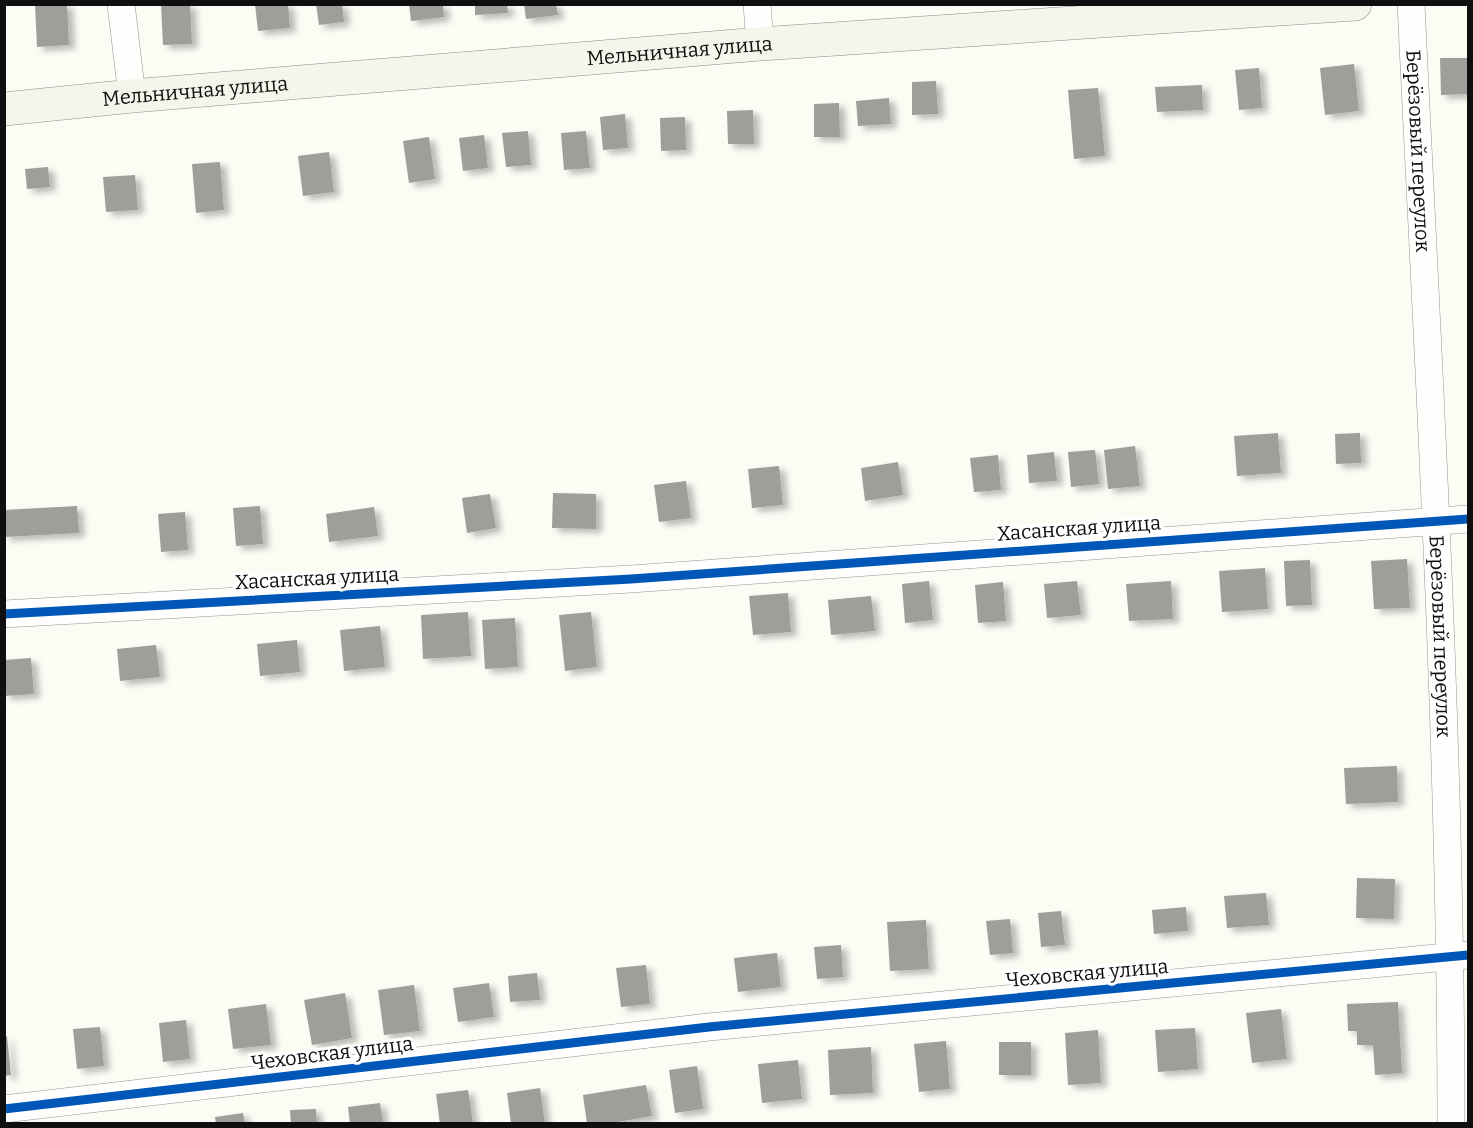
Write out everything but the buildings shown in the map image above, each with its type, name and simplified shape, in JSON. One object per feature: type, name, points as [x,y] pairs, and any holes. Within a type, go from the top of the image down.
[{"type":"main road","name":"Мельничная улица","points":[[4,109],[132,96],[760,44],[1356,4]]},
{"type":"street","points":[[121,4],[132,96]]},
{"type":"street","points":[[757,4],[760,44]]},
{"type":"street","name":"Берёзовый переулок","points":[[1411,4],[1460,956],[1451,1124]]},
{"type":"street","name":"Хасанская улица","points":[[4,614],[631,579],[1468,519]]},
{"type":"street","name":"Чеховская улица","points":[[4,1109],[709,1027],[1460,956]]},
{"type":"cycle path","points":[[4,614],[631,579],[1468,519]]},
{"type":"cycle path","points":[[4,1109],[709,1027],[1468,955]]}]
